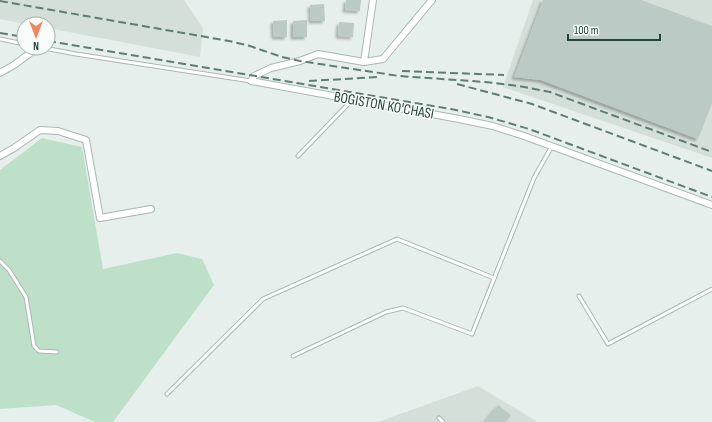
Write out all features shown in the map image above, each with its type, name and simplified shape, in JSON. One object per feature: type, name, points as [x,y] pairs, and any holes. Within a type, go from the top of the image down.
[{"type":"street","points":[[364,62],[373,0]]},
{"type":"street","points":[[251,81],[254,76],[271,68],[300,61],[318,54],[364,62],[383,59],[432,0]]},
{"type":"street","points":[[0,73],[14,66],[27,56]]},
{"type":"street","name":"BOGISTON KO'CHASI","points":[[251,81],[494,126],[712,205]]},
{"type":"street","points":[[0,156],[40,130],[58,131],[86,140],[100,218],[152,209]]},
{"type":"lane","points":[[0,39],[16,42]]},
{"type":"lane","name":"BOGISTON KO'CHASI","points":[[56,50],[251,81]]},
{"type":"lane","points":[[298,156],[352,100]]},
{"type":"lane","points":[[293,356],[386,312],[403,308],[472,334],[534,178],[552,146]]},
{"type":"lane","points":[[167,394],[263,299],[397,239],[494,278]]},
{"type":"lane","points":[[0,261],[9,270],[26,297],[34,346],[39,351],[57,352]]},
{"type":"lane","points":[[579,296],[608,344],[712,289]]},
{"type":"lane","points":[[439,418],[443,422]]},
{"type":"shaded area","points":[[0,0],[184,0],[203,28],[200,57],[56,30],[56,16],[16,16],[16,22],[0,19]]},
{"type":"shaded area","points":[[533,0],[712,0],[712,158],[503,87]]},
{"type":"shaded area","points":[[478,386],[538,422],[378,422]]},
{"type":"green space","points":[[42,138],[82,147],[103,269],[177,253],[202,259],[214,285],[113,422],[95,422],[56,405],[0,409],[0,170]]},
{"type":"building","points":[[346,0],[361,0],[360,11],[345,10]]},
{"type":"building","points":[[543,0],[641,0],[712,26],[712,103],[698,139],[541,80],[514,77]]},
{"type":"building","points":[[324,4],[325,21],[311,21],[310,5]]},
{"type":"building","points":[[287,20],[287,37],[274,37],[273,21]]},
{"type":"building","points":[[307,20],[307,37],[293,37],[293,21]]},
{"type":"building","points":[[339,22],[354,23],[353,37],[338,36]]},
{"type":"building","points":[[498,405],[511,415],[505,422],[484,422]]},
{"type":"railway","points":[[0,1],[229,41],[300,61],[399,76],[485,82],[519,86],[550,92],[712,152]]},
{"type":"railway","points":[[0,33],[16,36]]},
{"type":"railway","points":[[56,42],[451,109],[488,117],[529,129],[712,197]]},
{"type":"railway","points":[[402,71],[504,75]]},
{"type":"railway","points":[[309,81],[379,77]]},
{"type":"railway","points":[[457,84],[532,104],[712,171]]}]
